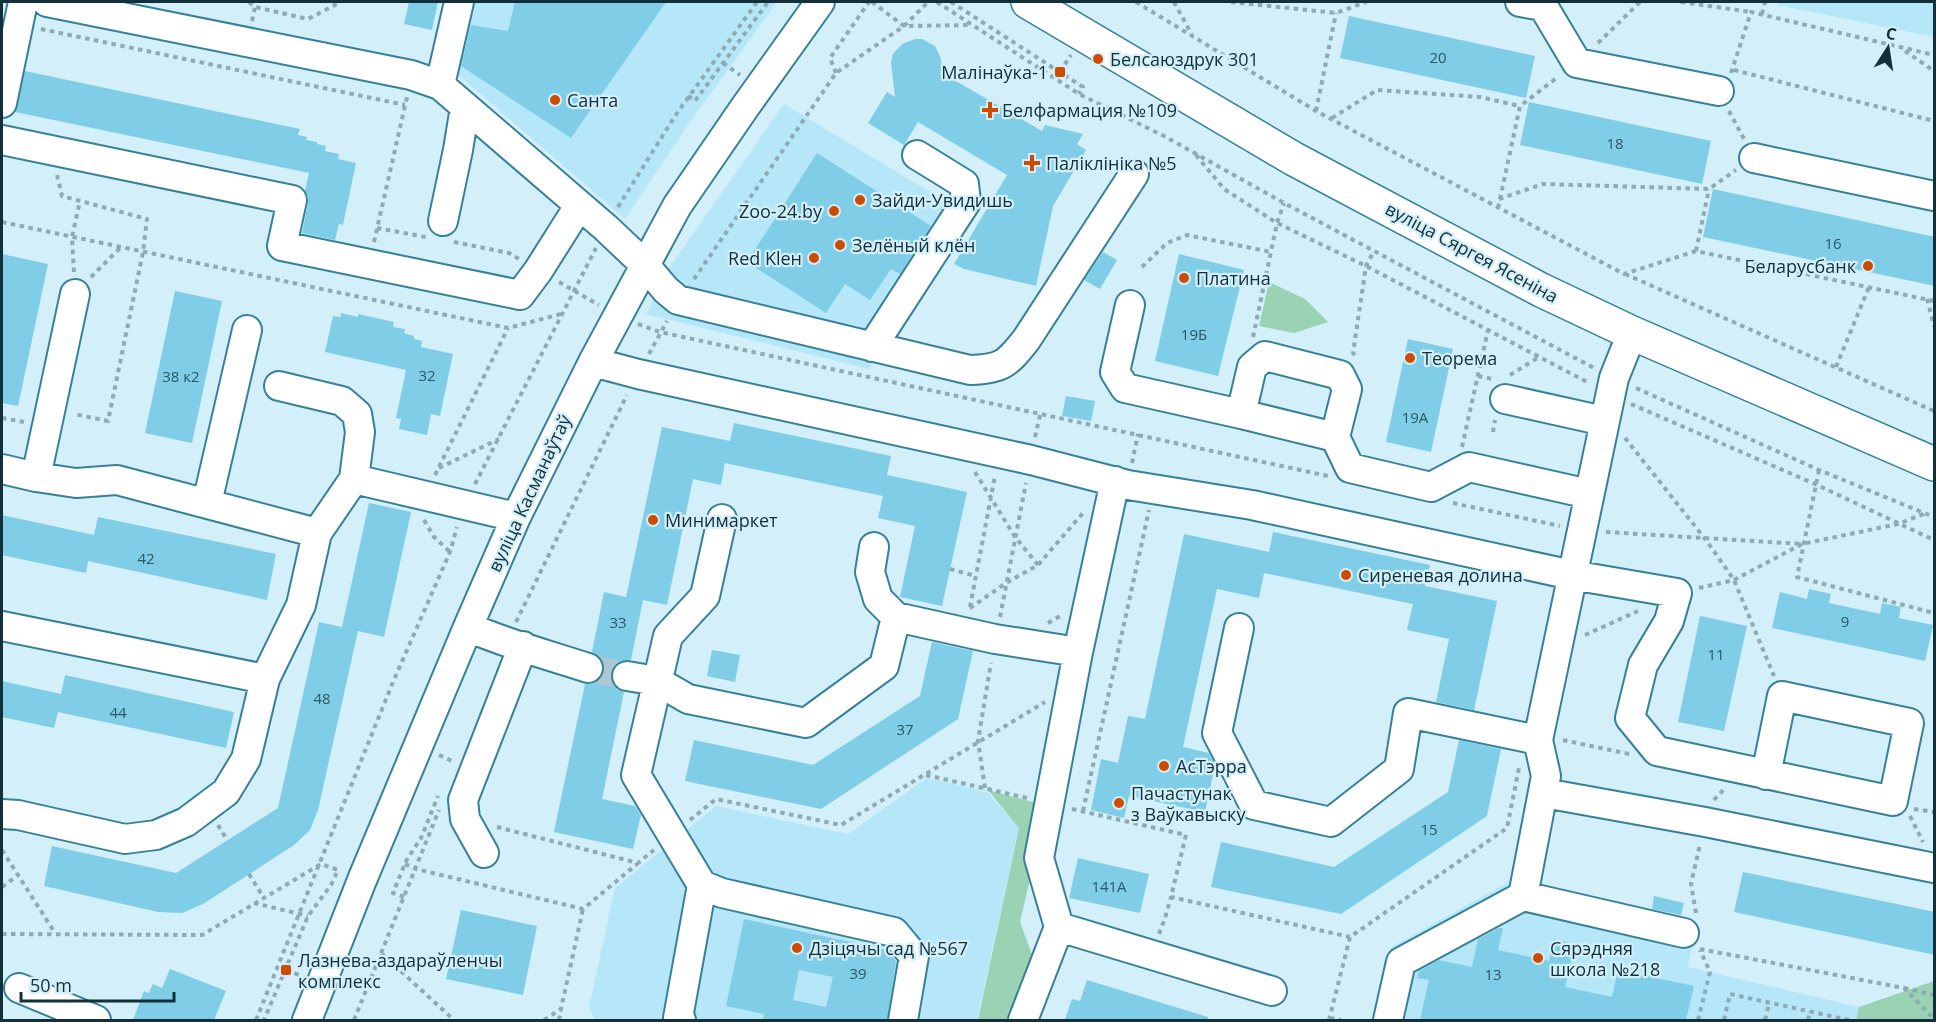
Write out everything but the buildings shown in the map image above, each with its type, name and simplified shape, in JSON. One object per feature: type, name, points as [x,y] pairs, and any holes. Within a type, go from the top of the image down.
[{"type":"main road","name":"вуліца Сяргея Ясеніна","points":[[1028,2],[1294,159],[1541,290],[1632,333],[1935,464]]},
{"type":"street","points":[[47,2],[411,75],[440,85],[606,228],[678,300],[970,370],[993,369],[1010,361],[1134,174]]},
{"type":"street","points":[[440,85],[459,2]]},
{"type":"street","name":"вуліца Касманаўтаў","points":[[307,1020],[362,880],[468,627],[516,517],[592,362],[677,206],[744,106],[820,2]]},
{"type":"street","points":[[1520,2],[1543,6],[1577,63],[1726,81]]},
{"type":"street","points":[[2,102],[21,13]]},
{"type":"street","points":[[443,221],[465,107]]},
{"type":"street","points":[[2,140],[292,200],[282,246],[520,295],[579,206]]},
{"type":"street","points":[[872,347],[966,202],[964,184],[917,155]]},
{"type":"street","points":[[1754,158],[1935,196]]},
{"type":"street","points":[[36,477],[75,294]]},
{"type":"street","points":[[1130,305],[1115,372],[1125,388],[1335,437]]},
{"type":"street","points":[[207,503],[247,330]]},
{"type":"street","points":[[1523,896],[1546,776],[1538,740],[1589,494],[1632,333]]},
{"type":"street","points":[[1241,414],[1252,367],[1265,356],[1340,375],[1347,389],[1335,437],[1350,468],[1431,487],[1469,467],[1589,494]]},
{"type":"street","points":[[592,362],[638,375],[1031,460],[1114,481],[1252,505],[1572,575],[1677,593],[1669,621],[1643,665],[1630,718],[1657,751],[1766,775],[1893,801],[1909,723],[1782,696],[1766,775]]},
{"type":"street","points":[[2,814],[125,839],[156,835],[186,822],[226,792],[246,759],[265,679],[301,605],[317,533],[354,479],[360,432],[357,414],[342,401],[279,386]]},
{"type":"street","points":[[1505,399],[1612,406]]},
{"type":"street","points":[[2,469],[76,483],[117,480],[317,533]]},
{"type":"street","points":[[354,479],[516,517]]},
{"type":"street","points":[[1023,1020],[1059,927],[1039,858],[1078,652],[1114,481]]},
{"type":"street","points":[[722,519],[705,596],[668,636],[636,775],[702,885],[722,893],[894,932],[914,956],[903,1020]]},
{"type":"street","points":[[874,547],[870,572],[878,599],[896,617],[995,639],[1078,652]]},
{"type":"street","points":[[627,676],[657,681],[688,699],[806,723],[884,666],[896,617]]},
{"type":"street","points":[[2,626],[265,679]]},
{"type":"street","points":[[468,627],[506,643],[523,646],[588,668]]},
{"type":"street","points":[[1239,628],[1216,733],[1254,805],[1331,822],[1399,768],[1408,713],[1538,740]]},
{"type":"street","points":[[484,853],[465,819],[464,800],[523,646]]},
{"type":"street","points":[[1544,793],[1705,822],[1930,857]]},
{"type":"street","points":[[681,1020],[678,1018],[702,885]]},
{"type":"street","points":[[1388,1020],[1401,962],[1523,896],[1690,924]]},
{"type":"street","points":[[1059,927],[1272,991]]},
{"type":"street","points":[[19,988],[96,1020]]},
{"type":"path","points":[[249,2],[255,7],[308,19],[335,5],[336,2]]},
{"type":"path","points":[[688,96],[695,101],[768,2]]},
{"type":"path","points":[[836,73],[830,58],[871,2],[904,26],[972,25]]},
{"type":"path","points":[[718,246],[836,73],[904,26],[928,2]]},
{"type":"path","points":[[938,2],[1079,94],[1194,153],[1374,251],[1612,406],[1819,470],[1935,517]]},
{"type":"path","points":[[951,2],[1083,87],[1079,94]]},
{"type":"path","points":[[1138,2],[1316,111],[1624,274],[1935,411]]},
{"type":"path","points":[[1174,2],[1193,36]]},
{"type":"path","points":[[1231,2],[1336,14],[1366,2]]},
{"type":"path","points":[[1498,208],[1520,106],[1577,63],[1640,2]]},
{"type":"path","points":[[1681,2],[1696,2],[1762,14],[1935,55]]},
{"type":"path","points":[[1762,14],[1765,2]]},
{"type":"path","points":[[252,23],[255,7]]},
{"type":"path","points":[[1499,199],[1543,184],[1709,189],[1754,158],[1726,81],[1751,12]]},
{"type":"path","points":[[21,13],[405,105]]},
{"type":"path","points":[[1316,111],[1336,14]]},
{"type":"path","points":[[1902,49],[1935,71]]},
{"type":"path","points":[[381,302],[369,264],[411,75]]},
{"type":"path","points":[[1726,81],[1935,121]]},
{"type":"path","points":[[1331,119],[1377,90],[1480,97],[1520,106]]},
{"type":"path","points":[[50,409],[108,421],[143,252],[147,219],[62,196],[52,151]]},
{"type":"path","points":[[1194,153],[1224,189],[1277,223],[1366,266],[1540,357],[1612,406],[1734,580],[1782,696]]},
{"type":"path","points":[[1696,251],[1709,189]]},
{"type":"path","points":[[75,294],[72,237],[80,201]]},
{"type":"path","points":[[1252,342],[1277,223],[1284,203]]},
{"type":"path","points":[[2,222],[508,328],[561,314]]},
{"type":"path","points":[[1142,267],[1167,243],[1187,236],[1271,252]]},
{"type":"path","points":[[75,294],[121,247]]},
{"type":"path","points":[[1360,363],[1353,353],[1366,266],[1374,251]]},
{"type":"path","points":[[1624,274],[1696,251],[1935,301]]},
{"type":"path","points":[[1836,368],[1869,287]]},
{"type":"path","points":[[1927,299],[1935,326]]},
{"type":"path","points":[[450,552],[434,537],[419,512],[422,495],[439,468],[508,328]]},
{"type":"path","points":[[1457,474],[1445,471],[1460,457],[1488,330]]},
{"type":"path","points":[[660,332],[1336,477]]},
{"type":"path","points":[[1478,376],[1501,381],[1540,357]]},
{"type":"path","points":[[1612,406],[1620,399],[1815,484],[1935,540]]},
{"type":"path","points":[[985,789],[978,741],[995,639],[1040,415]]},
{"type":"path","points":[[439,468],[500,438]]},
{"type":"path","points":[[968,619],[996,467]]},
{"type":"path","points":[[972,469],[1015,537],[1038,565]]},
{"type":"path","points":[[1819,470],[1797,577],[1935,613]]},
{"type":"path","points":[[1083,811],[1154,489]]},
{"type":"path","points":[[1452,503],[1581,531],[1802,544],[1898,524],[1926,513]]},
{"type":"path","points":[[970,608],[1006,583],[1038,565],[1087,508],[1085,518]]},
{"type":"path","points":[[1557,648],[1677,593],[1734,580],[1802,544]]},
{"type":"path","points":[[950,569],[976,576]]},
{"type":"path","points":[[1040,627],[1064,614]]},
{"type":"path","points":[[841,825],[1072,686]]},
{"type":"path","points":[[1690,924],[1691,884],[1705,822],[1714,799],[1729,785]]},
{"type":"path","points":[[1930,857],[1906,807],[1935,812]]},
{"type":"path","points":[[1341,1020],[1330,1019],[1350,937],[1507,828]]},
{"type":"path","points":[[1166,918],[1186,835]]},
{"type":"path","points":[[404,897],[393,893],[405,864],[421,838]]},
{"type":"path","points":[[2,850],[55,933]]},
{"type":"path","points":[[559,1020],[583,909],[638,863]]},
{"type":"path","points":[[2,934],[202,935],[321,864],[338,870],[331,885],[308,916],[264,1020]]},
{"type":"path","points":[[405,864],[416,869],[583,909]]},
{"type":"path","points":[[249,874],[264,898]]},
{"type":"path","points":[[2,887],[17,876]]},
{"type":"path","points":[[1171,897],[1350,937]]},
{"type":"path","points":[[254,903],[308,916]]},
{"type":"path","points":[[1698,1020],[1710,972],[1699,949],[1935,995]]},
{"type":"path","points":[[381,953],[454,1020]]},
{"type":"path","points":[[1904,988],[1935,1018]]},
{"type":"path","points":[[1724,1020],[1730,994],[1849,1020]]},
{"type":"path","points":[[1765,1020],[1769,1003]]},
{"type":"path","points":[[544,1020],[561,1009]]},
{"type":"path","points":[[1808,1020],[1810,1012]]},
{"type":"shaded area","points":[[466,2],[777,2],[690,122],[625,219],[447,65]]},
{"type":"shaded area","points":[[1778,2],[1934,2],[1934,37],[1778,5]]},
{"type":"shaded area","points":[[784,104],[962,211],[869,369],[646,314],[671,265]]},
{"type":"shaded area","name":"Дзіцячы сад №567","points":[[927,778],[987,792],[1019,827],[977,1020],[595,1020],[589,1007],[615,888],[716,806],[848,834]]},
{"type":"shaded area","name":"Сярэдняя школа №218","points":[[1519,876],[1539,880],[1550,895],[1696,926],[1688,967],[1859,1007],[1856,1020],[1372,1020],[1390,948]]},
{"type":"green space","points":[[1269,282],[1305,299],[1328,322],[1294,333],[1259,326]]},
{"type":"green space","points":[[988,790],[1047,806],[1020,922],[1037,968],[1017,1020],[978,1020],[1019,828]]},
{"type":"green space","points":[[1934,981],[1934,1020],[1856,1020],[1859,1007]]},
{"type":"tunnel","points":[[588,668],[627,676]]},
{"type":"place","name":"Белсаюздрук 301","points":[[1098,59]]},
{"type":"place","name":"Малінаўка-1","points":[[1060,72]]},
{"type":"place","name":"Санта","points":[[555,100]]},
{"type":"place","name":"Белфармация №109","points":[[990,110]]},
{"type":"place","name":"Паліклініка №5","points":[[1032,163]]},
{"type":"place","name":"Зайди-Увидишь","points":[[860,200]]},
{"type":"place","name":"Zoo-24.by","points":[[834,211]]},
{"type":"place","name":"Зелёный клён","points":[[840,245]]},
{"type":"place","name":"Red Kleн","points":[[814,258]]},
{"type":"place","name":"Беларусбанк","points":[[1868,266]]},
{"type":"place","name":"Платина","points":[[1184,278]]},
{"type":"place","name":"Теорема","points":[[1410,358]]},
{"type":"place","name":"Минимаркет","points":[[653,520]]},
{"type":"place","name":"Сиреневая долина","points":[[1346,575]]},
{"type":"place","name":"АсТэрра","points":[[1164,766]]},
{"type":"place","name":"Пачастунак з Ваўкавыску","points":[[1119,803]]},
{"type":"place","name":"Дзіцячы сад №567","points":[[797,948]]},
{"type":"place","name":"Сярэдняя школа №218","points":[[1538,958]]},
{"type":"place","name":"Лазнева-аздараўленчы комплекс","points":[[286,970]]}]
